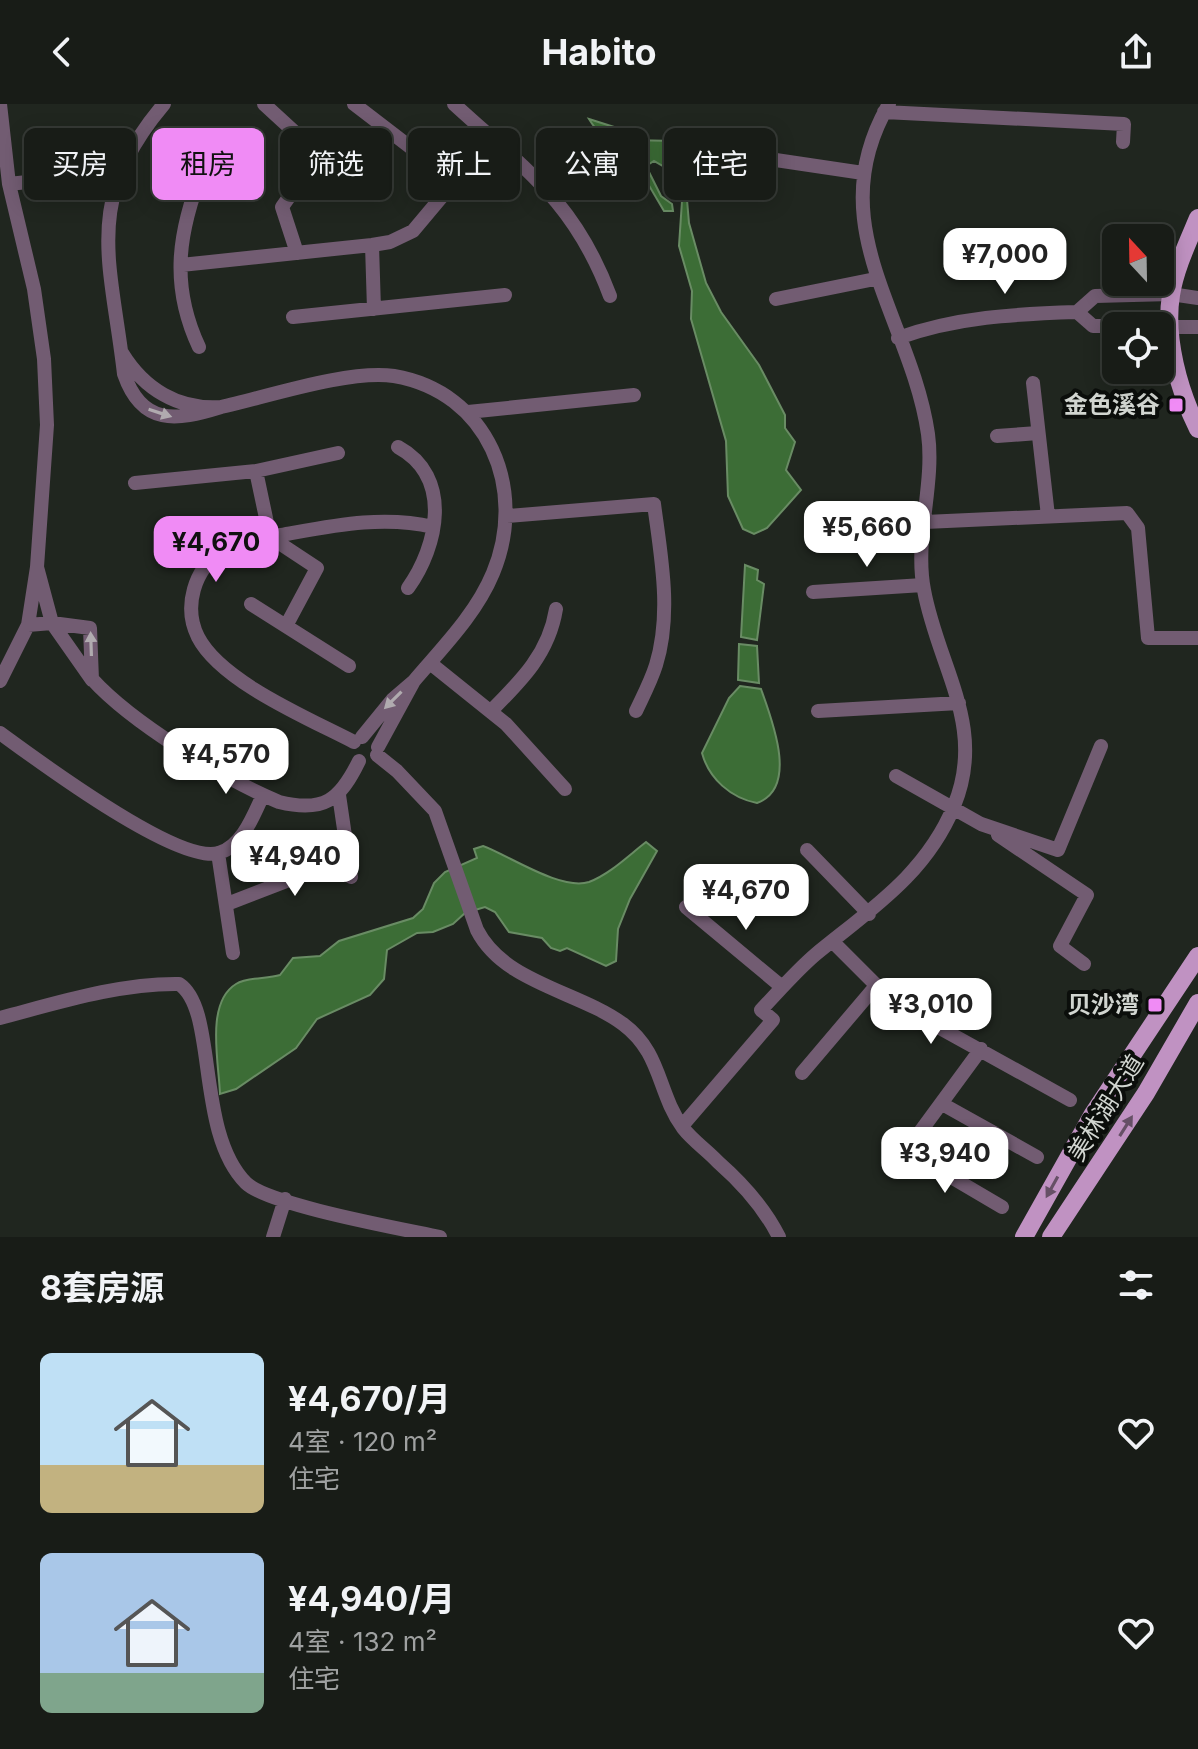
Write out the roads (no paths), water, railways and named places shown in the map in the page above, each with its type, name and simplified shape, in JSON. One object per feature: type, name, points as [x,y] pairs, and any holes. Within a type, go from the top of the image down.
[{"type":"main road","points":[[1174,286],[1198,218]]},
{"type":"main road","points":[[1174,360],[1198,429]]},
{"type":"main road","name":"美林湖大道","points":[[1024,1237],[1093,1114],[1198,956]]},
{"type":"main road","name":"美林湖大道","points":[[1051,1237],[1146,1093],[1198,1003]]},
{"type":"street","points":[[0,104],[9,184],[34,289],[44,359],[47,425],[37,567],[28,625],[0,681]]},
{"type":"street","points":[[136,140],[164,104]]},
{"type":"street","points":[[264,104],[290,128]]},
{"type":"street","points":[[354,104],[408,145]]},
{"type":"street","points":[[454,104],[480,128]]},
{"type":"street","points":[[682,1126],[771,1023],[773,1020],[761,1010],[782,987],[869,914],[923,862],[953,808],[966,766],[967,744],[959,703],[932,626],[923,585],[930,465],[927,432],[898,338],[875,279],[864,225],[863,173],[873,134],[886,108],[1124,124],[1123,142]]},
{"type":"street","points":[[776,160],[863,173]]},
{"type":"street","points":[[520,166],[567,211],[596,259],[610,296]]},
{"type":"street","points":[[9,184],[24,182]]},
{"type":"street","points":[[115,200],[108,259],[122,353],[129,390],[149,411],[176,418],[346,379],[392,376],[442,393],[468,412],[492,445],[503,472],[507,516],[493,572],[475,607],[430,663],[358,739],[352,755],[359,761],[367,763],[377,751],[414,681]]},
{"type":"street","points":[[191,200],[187,211],[180,291],[187,321],[199,347]]},
{"type":"street","points":[[287,200],[282,207],[297,253]]},
{"type":"street","points":[[181,265],[390,242],[413,231],[438,200]]},
{"type":"street","points":[[372,245],[374,309]]},
{"type":"street","points":[[776,299],[875,279]]},
{"type":"street","points":[[1174,294],[1198,298]]},
{"type":"street","points":[[293,317],[505,295]]},
{"type":"street","points":[[898,338],[963,320],[1077,312],[1095,296],[1102,296]]},
{"type":"street","points":[[1077,312],[1093,326],[1102,326]]},
{"type":"street","points":[[1174,327],[1198,327]]},
{"type":"street","points":[[122,353],[132,370],[161,394],[200,408],[221,407]]},
{"type":"street","points":[[1033,383],[1048,516]]},
{"type":"street","points":[[468,412],[634,395]]},
{"type":"street","points":[[997,436],[1038,433]]},
{"type":"street","points":[[398,447],[415,458],[426,472],[435,498],[429,553],[408,588]]},
{"type":"street","points":[[135,483],[256,471],[338,453]]},
{"type":"street","points":[[256,471],[270,537],[317,568],[286,626]]},
{"type":"street","points":[[507,516],[654,504],[664,583],[663,628],[656,665],[636,711]]},
{"type":"street","points":[[925,522],[1127,513],[1138,528],[1148,638],[1198,638]]},
{"type":"street","points":[[433,527],[380,521],[352,522],[224,549],[203,569],[191,599],[198,637],[211,656],[234,674],[295,712],[358,739],[374,740],[377,751],[435,811],[477,930],[487,947],[506,964],[591,1004],[644,1042],[655,1059],[682,1126],[757,1200],[779,1237]]},
{"type":"street","points":[[37,567],[52,623],[77,663],[114,704],[145,725],[263,795],[297,807],[316,805],[339,795],[359,761]]},
{"type":"street","points":[[813,592],[923,585]]},
{"type":"street","points":[[251,604],[349,666]]},
{"type":"street","points":[[491,711],[538,661],[552,631],[556,609]]},
{"type":"street","points":[[28,625],[52,623],[90,628],[92,679]]},
{"type":"street","points":[[430,663],[491,711],[565,789]]},
{"type":"street","points":[[818,711],[959,703]]},
{"type":"street","points":[[0,733],[97,802],[198,853],[218,853],[237,842],[263,795]]},
{"type":"street","points":[[1047,868],[1058,850],[1101,746]]},
{"type":"street","points":[[896,776],[981,824],[1087,895],[1060,946],[1084,964]]},
{"type":"street","points":[[339,795],[351,877]]},
{"type":"street","points":[[981,824],[1058,850]]},
{"type":"street","points":[[807,850],[869,914]]},
{"type":"street","points":[[218,853],[233,953]]},
{"type":"street","points":[[227,904],[349,857]]},
{"type":"street","points":[[686,907],[782,987]]},
{"type":"street","points":[[833,942],[875,987],[914,1016],[981,1049],[1070,1100]]},
{"type":"street","points":[[0,1018],[76,998],[161,984],[179,984],[195,1001],[216,1133],[246,1184],[265,1194],[440,1237]]},
{"type":"street","points":[[802,1073],[875,987]]},
{"type":"street","points":[[981,1049],[944,1105],[902,1157],[1002,1207]]},
{"type":"street","points":[[944,1105],[1037,1157]]},
{"type":"street","points":[[273,1237],[285,1199]]},
{"type":"place","name":"金色溪谷","points":[[1176,405]]},
{"type":"place","name":"贝沙湾","points":[[1155,1005]]}]
